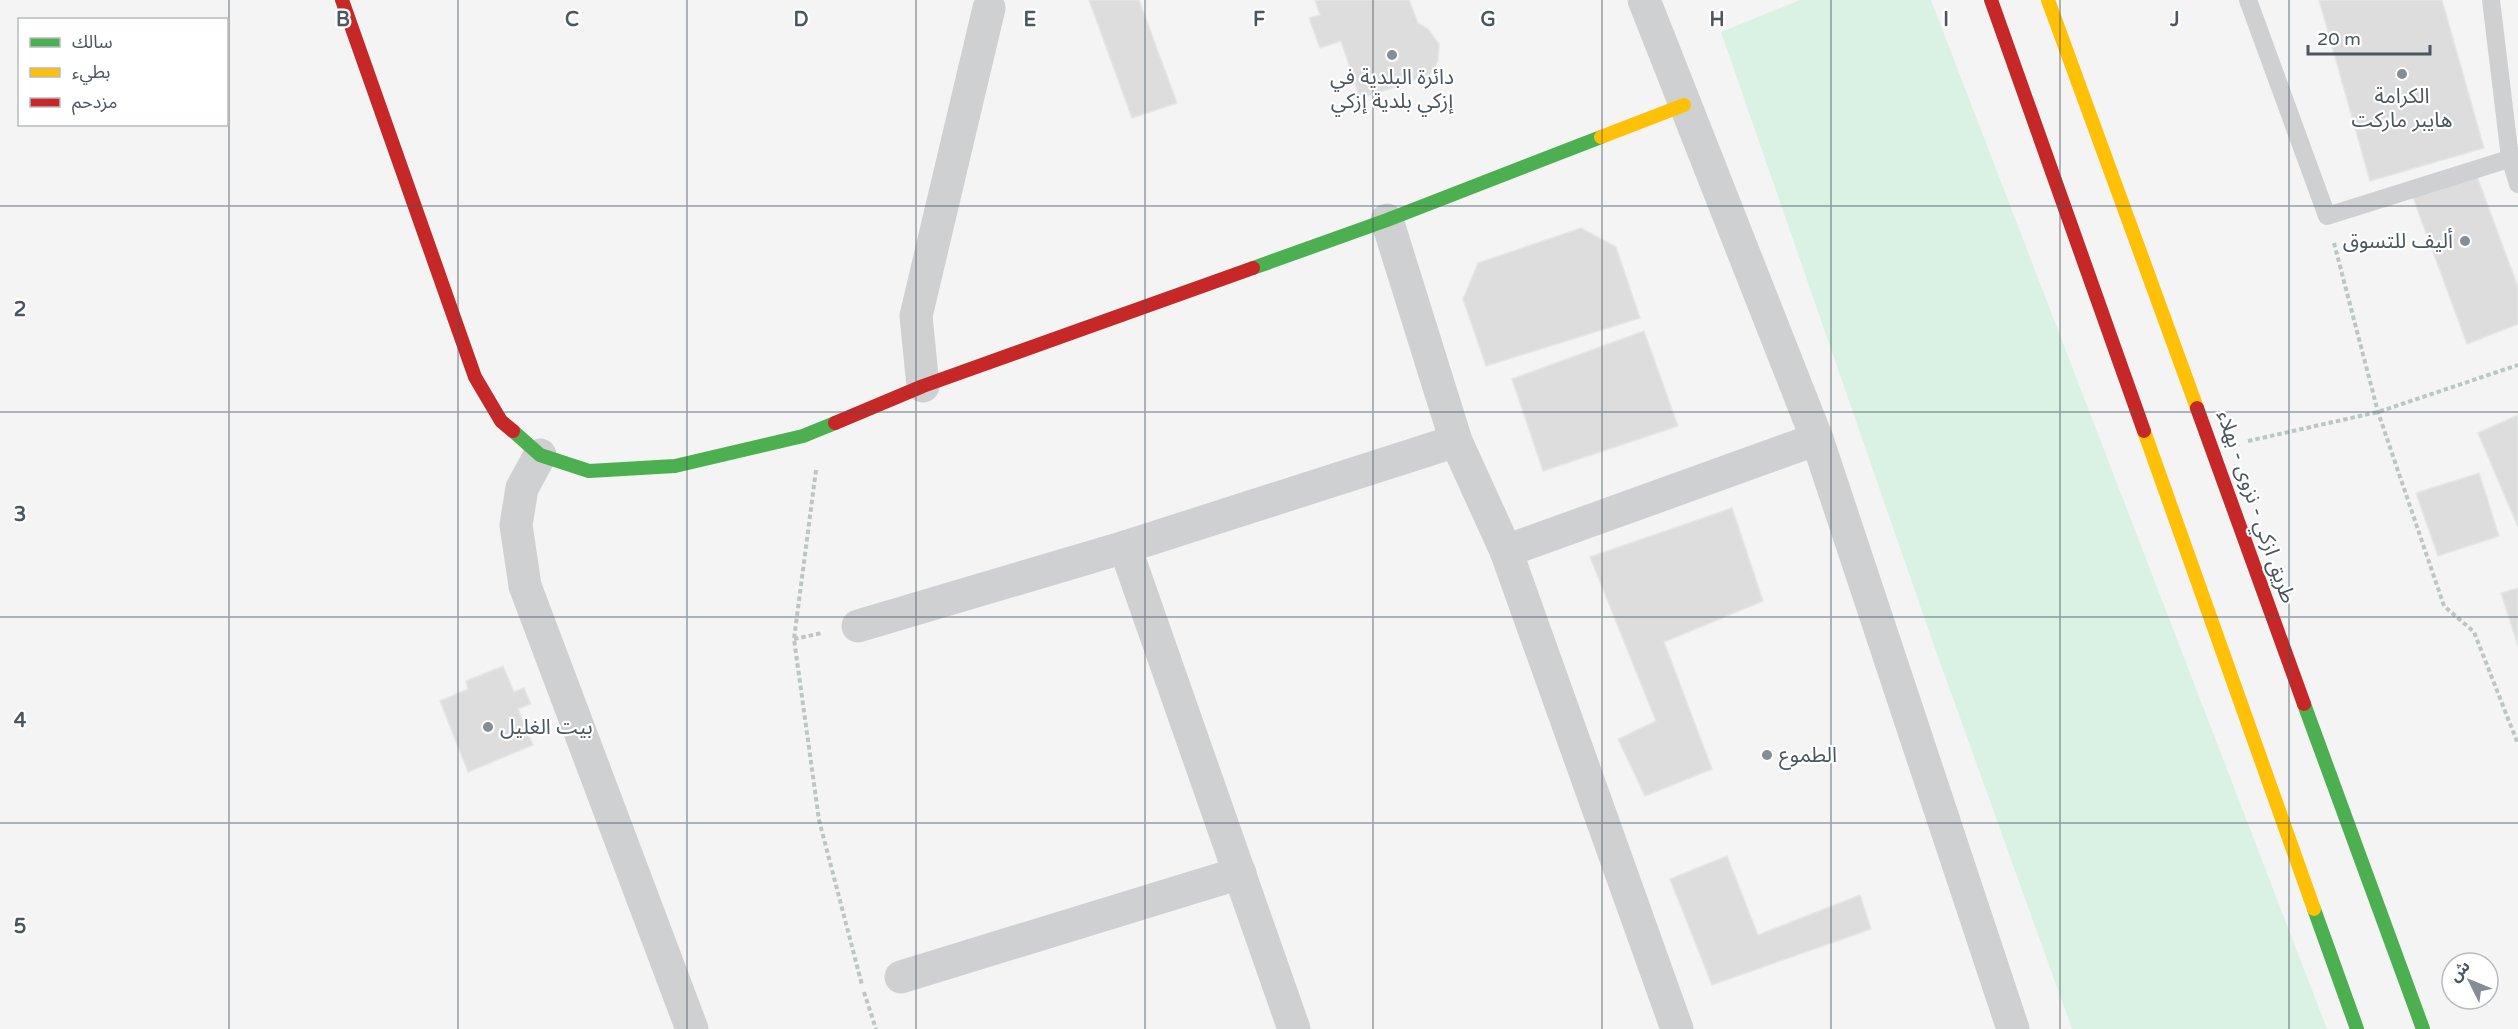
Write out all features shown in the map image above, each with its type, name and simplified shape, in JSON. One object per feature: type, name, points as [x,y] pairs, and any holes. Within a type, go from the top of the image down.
[{"type":"main road","points":[[342,0],[475,377],[501,421],[540,455],[589,471],[675,466],[802,436],[923,386],[1387,220],[1684,105]]},
{"type":"main road","points":[[1991,0],[2358,1029]]},
{"type":"main road","name":"طريق ازكي - نزوى - بهلاء","points":[[2048,0],[2214,449],[2259,582],[2422,1029]]},
{"type":"street","points":[[1644,0],[1817,439],[2013,1029]]},
{"type":"street","points":[[923,386],[916,316],[989,8]]},
{"type":"street","points":[[1387,220],[1456,441],[1506,550],[1677,1029]]},
{"type":"street","points":[[1506,550],[1817,439]]},
{"type":"street","points":[[858,626],[1125,547],[1456,441]]},
{"type":"street","points":[[540,455],[522,488],[516,525],[525,586],[692,1029]]},
{"type":"street","points":[[1125,547],[1294,1029]]},
{"type":"street","points":[[901,977],[1240,873]]},
{"type":"lane","points":[[2248,0],[2327,216],[2514,157]]},
{"type":"lane","points":[[2491,0],[2518,184]]},
{"type":"path","points":[[2327,216],[2378,412],[2444,606],[2474,632],[2518,744]]},
{"type":"path","points":[[2214,449],[2378,412],[2518,365]]},
{"type":"path","points":[[802,436],[816,472],[794,639],[819,820],[862,985],[876,1029]]},
{"type":"green space","points":[[1800,0],[1931,0],[2327,1029],[2072,1029],[1932,640],[1721,32]]},
{"type":"building","points":[[1089,0],[1139,0],[1177,103],[1132,118]]},
{"type":"building","name":"دائرة البلدية في إزكي بلدية إزكي","points":[[1315,0],[1409,0],[1418,23],[1428,29],[1439,44],[1438,61],[1430,75],[1360,99],[1341,41],[1320,48],[1309,18],[1320,15]]},
{"type":"building","name":"الكرامة هايبر ماركت","points":[[2319,0],[2442,0],[2484,148],[2370,181]]},
{"type":"building","name":"أليف للتسوق","points":[[2475,171],[2518,287],[2518,324],[2467,344],[2412,195]]},
{"type":"building","points":[[1581,228],[1616,247],[1640,318],[1486,366],[1463,299],[1478,263]]},
{"type":"building","points":[[1644,331],[1678,426],[1543,471],[1512,379]]},
{"type":"building","points":[[2518,415],[2518,527],[2478,433]]},
{"type":"building","points":[[2479,473],[2499,536],[2438,556],[2416,493]]},
{"type":"building","points":[[1732,508],[1763,601],[1664,642],[1712,769],[1645,796],[1618,739],[1656,721],[1590,557]]},
{"type":"building","points":[[2518,588],[2518,646],[2501,593]]},
{"type":"building","name":"بيت الغليل","points":[[503,666],[514,692],[524,688],[531,704],[518,709],[533,745],[468,772],[440,701],[468,689],[466,681]]},
{"type":"building","points":[[1727,856],[1758,935],[1860,895],[1871,929],[1712,985],[1670,879]]},
{"type":"traffic: fast","points":[[1253,268],[1387,220],[1601,137]]},
{"type":"traffic: fast","points":[[513,431],[540,455],[589,471],[675,466],[803,436],[835,423]]},
{"type":"traffic: fast","points":[[2304,704],[2423,1029]]},
{"type":"traffic: fast","points":[[2314,909],[2357,1029]]},
{"type":"traffic: slow","points":[[2048,0],[2197,408]]},
{"type":"traffic: slow","points":[[1601,137],[1684,105]]},
{"type":"traffic: slow","points":[[2144,431],[2314,909]]},
{"type":"traffic: jam","points":[[342,0],[475,377],[501,421],[513,431]]},
{"type":"traffic: jam","points":[[1991,0],[2144,431]]},
{"type":"traffic: jam","points":[[835,423],[923,386],[1253,268]]},
{"type":"traffic: jam","points":[[2197,408],[2304,704]]},
{"type":"place","name":"دائرة البلدية في إزكي بلدية إزكي","points":[[1392,55]]},
{"type":"place","name":"الكرامة هايبر ماركت","points":[[2402,74]]},
{"type":"place","name":"أليف للتسوق","points":[[2465,241]]},
{"type":"place","name":"بيت الغليل","points":[[488,727]]},
{"type":"place","name":"الطموع","points":[[1767,755]]}]
